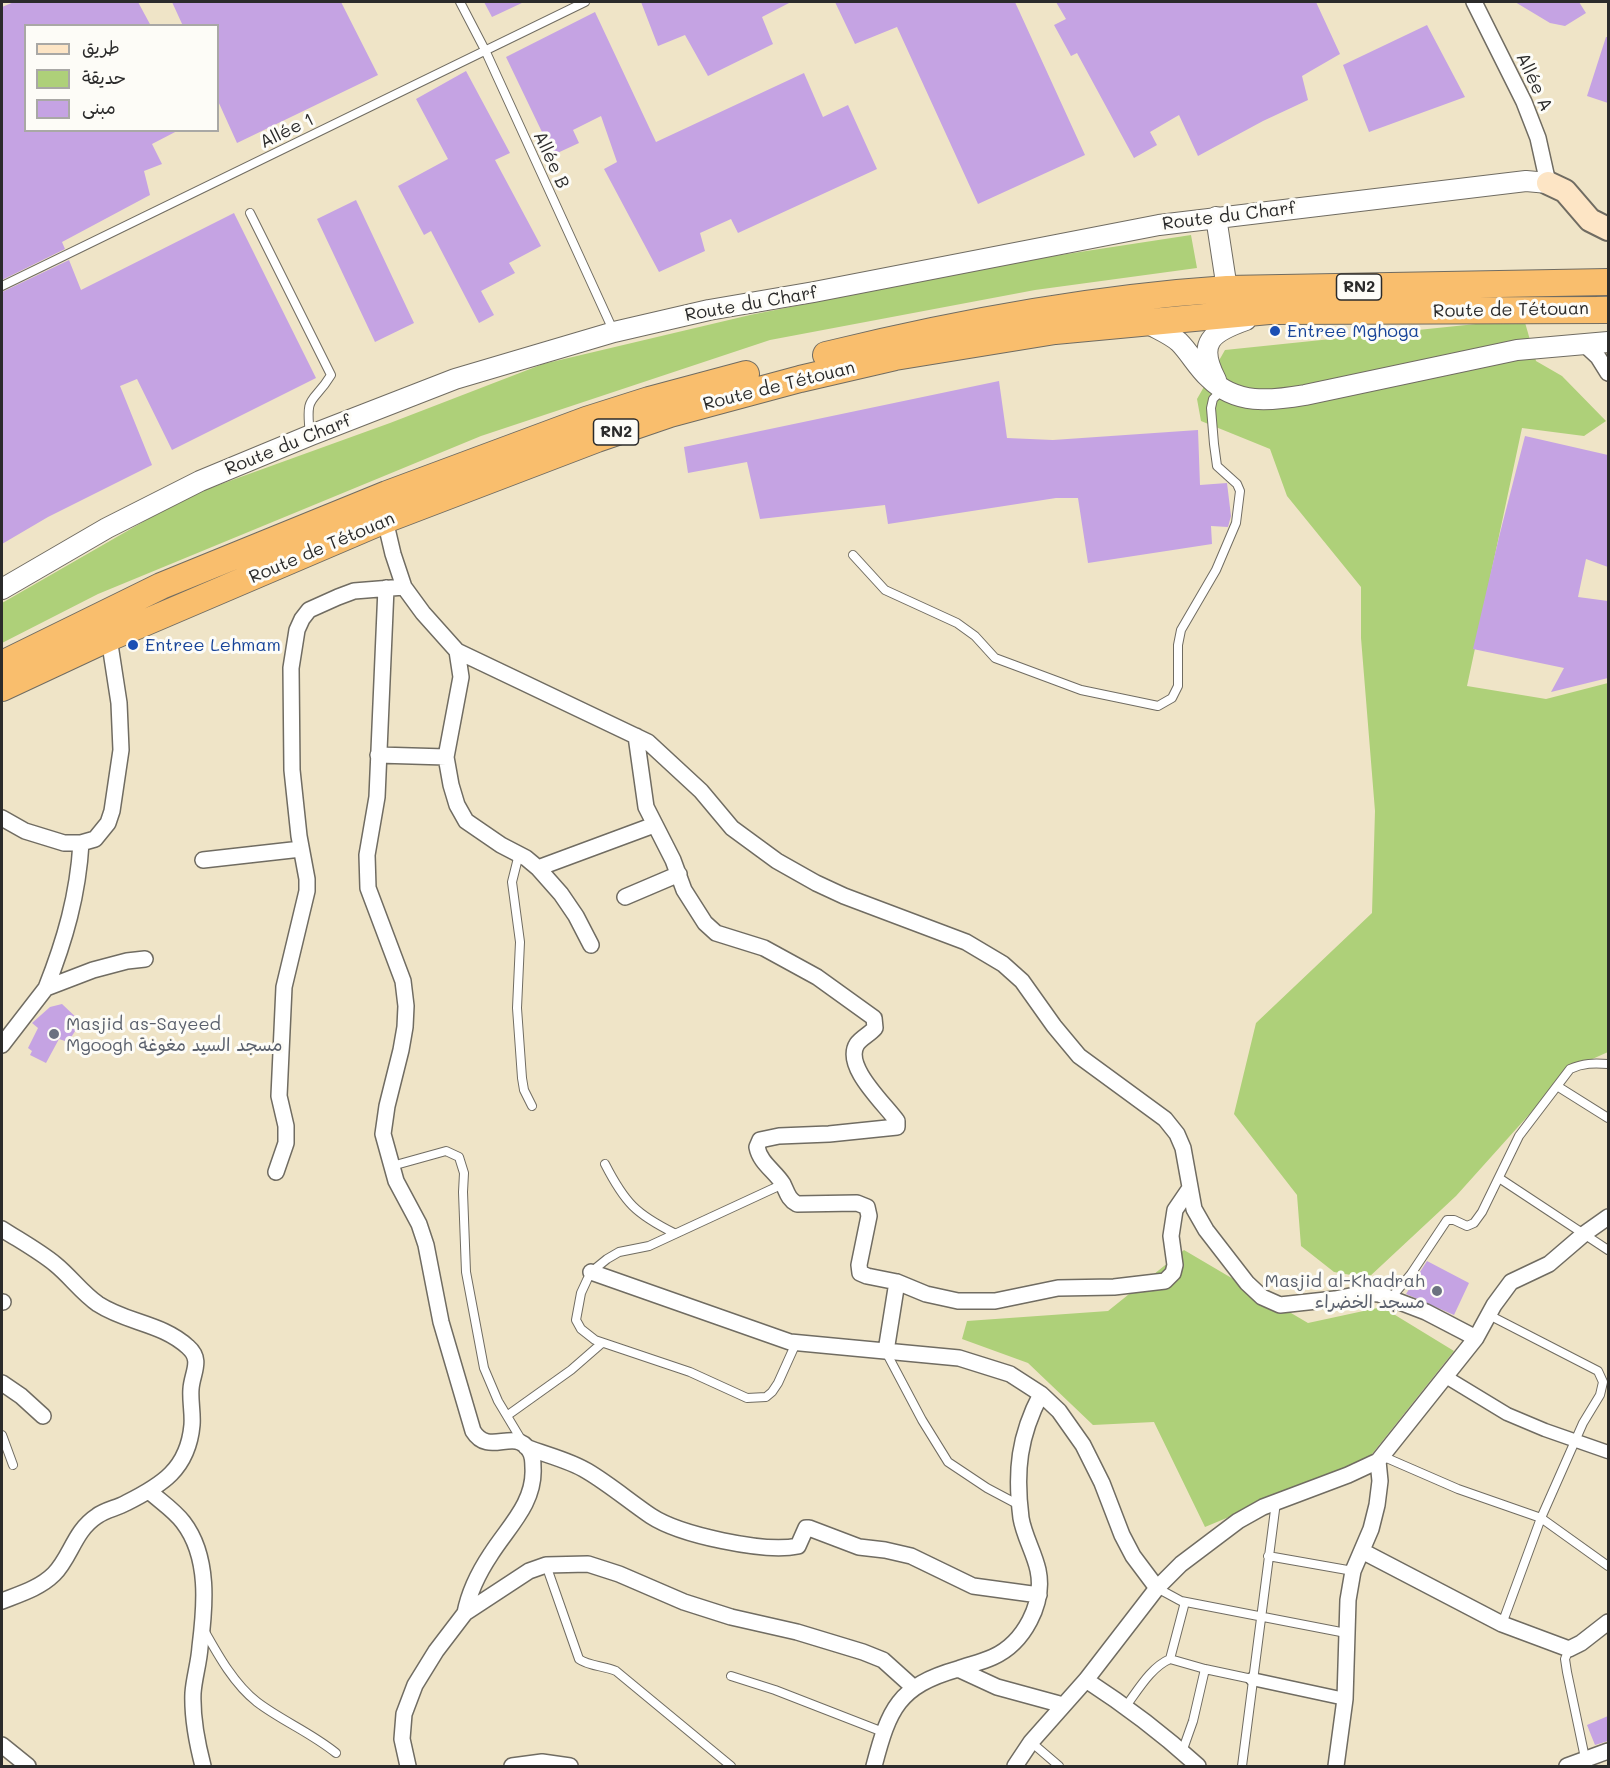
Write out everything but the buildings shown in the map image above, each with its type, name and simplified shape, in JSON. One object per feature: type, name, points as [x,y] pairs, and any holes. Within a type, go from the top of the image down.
[{"type":"highway","name":"Route de Tétouan","points":[[2,664],[161,586],[263,543],[479,459],[648,400],[927,331],[1048,310],[1185,292],[1227,289],[1608,282]]},
{"type":"highway","name":"Route de Tétouan","points":[[2,688],[109,638],[385,520],[597,439],[670,414],[733,396],[895,357],[1055,331],[1269,311],[1608,310]]},
{"type":"main road","points":[[1548,183],[1565,191],[1590,220],[1608,229]]},
{"type":"street","name":"Allée A","points":[[1474,2],[1524,102],[1538,138],[1548,183]]},
{"type":"street","name":"Route du Charf","points":[[2,589],[107,528],[189,487],[311,435],[455,379],[614,332],[709,310],[814,292],[1159,225],[1526,181],[1548,183]]},
{"type":"street","points":[[1216,217],[1227,289]]},
{"type":"street","points":[[1222,390],[1208,363],[1207,348],[1211,340],[1221,329],[1269,311]]},
{"type":"street","points":[[1147,324],[1179,342],[1222,390],[1260,400],[1279,399],[1517,350],[1608,342]]},
{"type":"street","points":[[1583,343],[1598,357],[1608,373]]},
{"type":"street","points":[[385,520],[404,586],[423,613],[457,651],[648,742],[679,769],[732,828],[777,861],[844,896],[966,942],[1003,964],[1022,981],[1054,1026],[1080,1056],[1165,1119],[1177,1134],[1183,1148],[1194,1209],[1206,1230],[1247,1283],[1262,1297],[1280,1305],[1365,1293],[1391,1298],[1426,1312],[1476,1338]]},
{"type":"street","points":[[276,1172],[286,1143],[286,1126],[279,1096],[284,987],[307,891],[292,770],[291,668],[297,630],[309,610],[354,591],[404,586]]},
{"type":"street","points":[[386,588],[377,797],[367,855],[368,888],[403,981],[406,1006],[401,1050],[387,1106],[383,1134],[396,1181],[419,1224],[426,1245],[441,1322],[473,1431],[484,1440],[495,1443],[515,1439],[585,1470],[633,1501],[651,1516],[670,1526],[690,1532],[760,1547],[788,1548],[798,1546],[806,1528],[809,1528],[859,1547],[911,1556],[973,1586],[1039,1595]]},
{"type":"street","points":[[2,818],[25,831],[64,843],[81,843],[95,839],[108,823],[122,750],[119,703],[109,638]]},
{"type":"street","points":[[457,651],[461,677],[446,757],[451,785],[466,821],[538,868],[561,894],[591,945]]},
{"type":"street","points":[[636,736],[646,807],[679,874],[684,890],[705,923],[716,933],[764,948],[817,977],[874,1018],[874,1028],[858,1042],[853,1053],[856,1068],[897,1121],[897,1127],[829,1134],[779,1136],[757,1142],[757,1152],[783,1184],[790,1200],[796,1204],[857,1203],[867,1207],[869,1216],[859,1265],[860,1273],[897,1282],[926,1294],[958,1301],[995,1301],[1058,1288],[1114,1287],[1165,1281],[1173,1273],[1175,1265],[1171,1236],[1175,1210],[1190,1188]]},
{"type":"street","points":[[378,755],[446,757]]},
{"type":"street","points":[[538,868],[654,825]]},
{"type":"street","points":[[2,1045],[46,988],[73,906],[79,876],[81,843]]},
{"type":"street","points":[[202,860],[301,849]]},
{"type":"street","points":[[625,897],[679,874]]},
{"type":"street","points":[[46,988],[93,970],[145,958]]},
{"type":"street","points":[[1015,1767],[1031,1742],[1086,1680],[1157,1588],[1181,1564],[1238,1521],[1276,1502],[1348,1475],[1380,1458],[1476,1338],[1494,1305],[1511,1282],[1549,1264],[1608,1217]]},
{"type":"street","points":[[2,1229],[55,1263],[97,1303],[114,1312],[168,1332],[190,1348],[196,1357],[197,1364],[191,1384],[192,1424],[188,1447],[184,1459],[172,1475],[124,1504],[98,1515],[81,1529],[54,1573],[34,1588],[2,1601]]},
{"type":"street","points":[[591,1272],[706,1314],[796,1343],[960,1358],[1010,1374],[1041,1394],[1059,1411],[1083,1445],[1102,1483],[1122,1535],[1133,1556],[1157,1588]]},
{"type":"street","points":[[886,1351],[897,1282]]},
{"type":"street","points":[[1446,1377],[1508,1414],[1545,1430],[1608,1452]]},
{"type":"street","points":[[2,1383],[43,1416]]},
{"type":"street","points":[[874,1767],[883,1732],[903,1696],[913,1687],[937,1675],[993,1657],[1009,1647],[1036,1608],[1039,1595],[1038,1570],[1021,1519],[1018,1474],[1021,1444],[1031,1414],[1041,1394]]},
{"type":"street","points":[[465,1613],[473,1586],[491,1554],[525,1504],[533,1472],[531,1452],[524,1444]]},
{"type":"street","points":[[1336,1767],[1345,1699],[1346,1634],[1353,1571],[1377,1505],[1380,1458]]},
{"type":"street","points":[[148,1491],[183,1522],[196,1546],[204,1582],[202,1626],[193,1692],[193,1708],[203,1767]]},
{"type":"street","points":[[1362,1551],[1502,1624],[1569,1649],[1581,1643],[1608,1622]]},
{"type":"street","points":[[408,1767],[402,1739],[404,1714],[416,1685],[436,1651],[465,1613],[529,1571],[546,1564],[588,1564],[721,1614],[797,1632],[862,1652],[883,1660],[913,1687]]},
{"type":"street","points":[[958,1669],[997,1686],[1063,1705]]},
{"type":"street","points":[[1252,1679],[1345,1699]]},
{"type":"street","points":[[1086,1680],[1126,1706],[1198,1767]]},
{"type":"street","points":[[2,1745],[28,1767]]},
{"type":"street","points":[[1567,1767],[1591,1760],[1608,1751]]},
{"type":"street","points":[[512,1767],[542,1762],[570,1767]]},
{"type":"lane","name":"Allée B","points":[[460,2],[485,50],[614,332]]},
{"type":"lane","name":"Allée 1","points":[[2,286],[585,2]]},
{"type":"lane","points":[[250,213],[331,375],[309,404],[307,412],[311,435]]},
{"type":"lane","points":[[853,555],[885,590],[957,623],[975,636],[995,658],[1081,690],[1158,706],[1172,698],[1178,686],[1180,630],[1216,570],[1236,523],[1240,491],[1237,484],[1218,466],[1214,444],[1211,408],[1213,399],[1222,390]]},
{"type":"lane","points":[[519,854],[512,882],[520,942],[517,1008],[522,1078],[532,1106]]},
{"type":"lane","points":[[1391,1298],[1411,1274],[1447,1220],[1454,1220],[1467,1226],[1474,1224],[1519,1136],[1570,1069],[1592,1063],[1608,1065]]},
{"type":"lane","points":[[1557,1086],[1608,1118]]},
{"type":"lane","points":[[392,1166],[446,1151],[459,1156],[464,1173],[466,1272],[484,1368],[498,1401],[524,1444]]},
{"type":"lane","points":[[605,1164],[625,1200],[642,1216],[674,1233]]},
{"type":"lane","points":[[1499,1178],[1608,1250]]},
{"type":"lane","points":[[783,1184],[649,1246],[619,1252],[591,1272],[581,1293],[576,1320],[587,1336],[602,1343],[690,1372],[747,1398],[766,1397],[772,1392],[796,1343]]},
{"type":"lane","points":[[1489,1316],[1598,1371],[1602,1377],[1603,1387],[1575,1440],[1540,1518],[1502,1624]]},
{"type":"lane","points":[[508,1415],[571,1370],[602,1343]]},
{"type":"lane","points":[[886,1351],[922,1420],[948,1462],[987,1488],[1021,1506]]},
{"type":"lane","points":[[2,1435],[13,1465]]},
{"type":"lane","points":[[1380,1458],[1540,1518],[1608,1566]]},
{"type":"lane","points":[[1242,1767],[1276,1502]]},
{"type":"lane","points":[[1268,1556],[1353,1571]]},
{"type":"lane","points":[[546,1564],[579,1659],[586,1664],[600,1665],[616,1671],[731,1767]]},
{"type":"lane","points":[[1157,1588],[1185,1602],[1346,1634]]},
{"type":"lane","points":[[1170,1659],[1185,1602]]},
{"type":"lane","points":[[202,1626],[233,1676],[255,1701],[318,1738],[336,1753]]},
{"type":"lane","points":[[1569,1649],[1565,1659],[1567,1672],[1591,1760]]},
{"type":"lane","points":[[1126,1706],[1152,1672],[1164,1661],[1170,1659],[1252,1679]]},
{"type":"lane","points":[[1182,1752],[1193,1721],[1205,1669]]},
{"type":"lane","points":[[731,1676],[775,1690],[883,1732]]},
{"type":"lane","points":[[1031,1742],[1059,1767]]},
{"type":"green space","points":[[1191,235],[1197,268],[1035,290],[770,340],[481,436],[98,594],[2,643],[2,603],[188,496],[390,423],[543,364],[750,315],[1021,261]]},
{"type":"green space","points":[[1524,319],[1536,361],[1562,376],[1606,421],[1584,436],[1522,428],[1467,686],[1546,699],[1608,683],[1608,1052],[1570,1069],[1456,1196],[1368,1278],[1334,1272],[1301,1246],[1297,1195],[1234,1114],[1256,1023],[1372,913],[1375,811],[1361,638],[1361,587],[1287,496],[1270,449],[1201,421],[1197,399],[1225,350]]},
{"type":"green space","points":[[1184,1250],[1308,1323],[1382,1307],[1454,1351],[1368,1459],[1205,1527],[1154,1422],[1093,1425],[1028,1363],[962,1339],[967,1321],[1108,1311]]},
{"type":"place","name":"Entree Mghoga","points":[[1275,331]]},
{"type":"place","name":"Entree Lehmam","points":[[133,645]]},
{"type":"place","name":"Masjid as-Sayeed Mgoogh مسجد السيد مغوغة","points":[[54,1034]]},
{"type":"place","name":"Masjid al-Khadrah مسجد الخضراء","points":[[1437,1291]]}]
